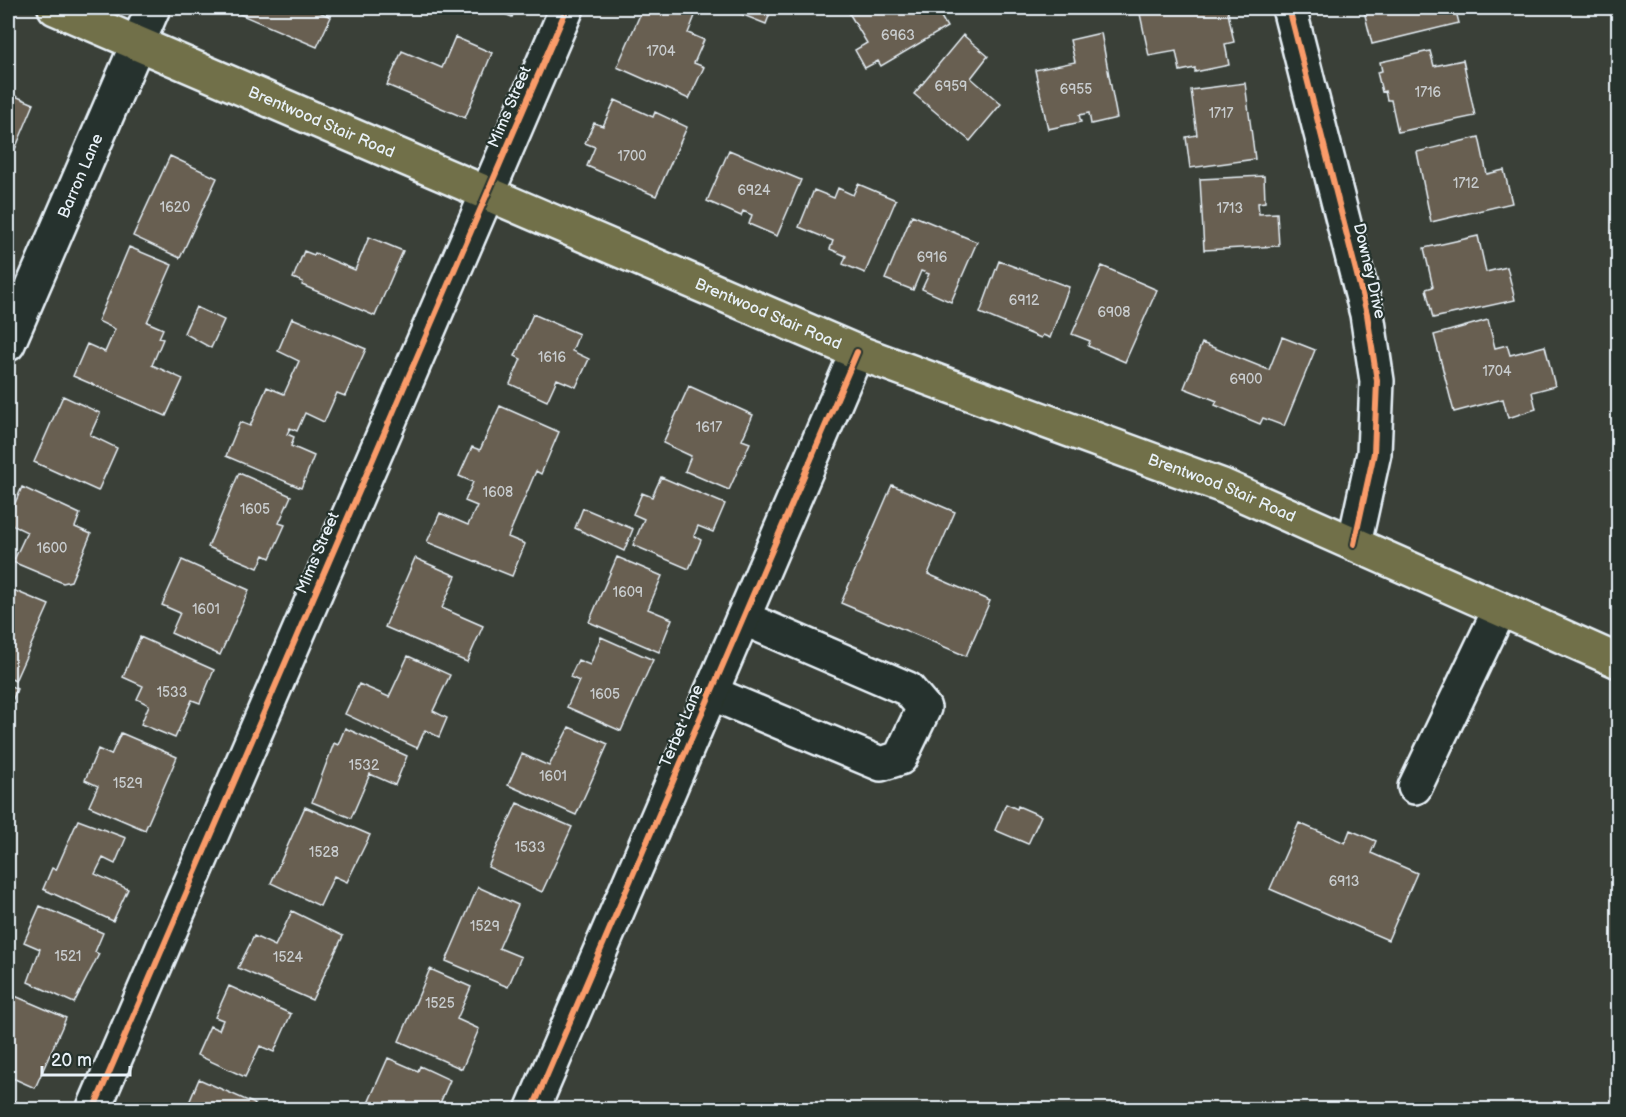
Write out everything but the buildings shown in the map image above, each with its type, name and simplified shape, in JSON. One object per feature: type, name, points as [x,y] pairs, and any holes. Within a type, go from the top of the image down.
[{"type":"main road","name":"Brentwood Stair Road","points":[[55,8],[857,352],[1223,486],[1618,661]]},
{"type":"street","name":"Barron Lane","points":[[8,344],[153,8]]},
{"type":"street","name":"Mims Street","points":[[93,1110],[567,8]]},
{"type":"street","name":"Downey Drive","points":[[1289,8],[1367,314],[1377,381],[1374,453],[1354,544]]},
{"type":"street","name":"Terbet Lane","points":[[532,1110],[857,352]]},
{"type":"street","points":[[1415,787],[1500,609]]},
{"type":"street","points":[[711,693],[881,764],[900,758],[924,708],[908,689],[743,618]]},
{"type":"cycle path","points":[[93,1110],[567,8]]},
{"type":"cycle path","points":[[1289,8],[1367,314],[1377,381],[1374,453],[1354,544]]},
{"type":"cycle path","points":[[532,1110],[857,352]]}]
